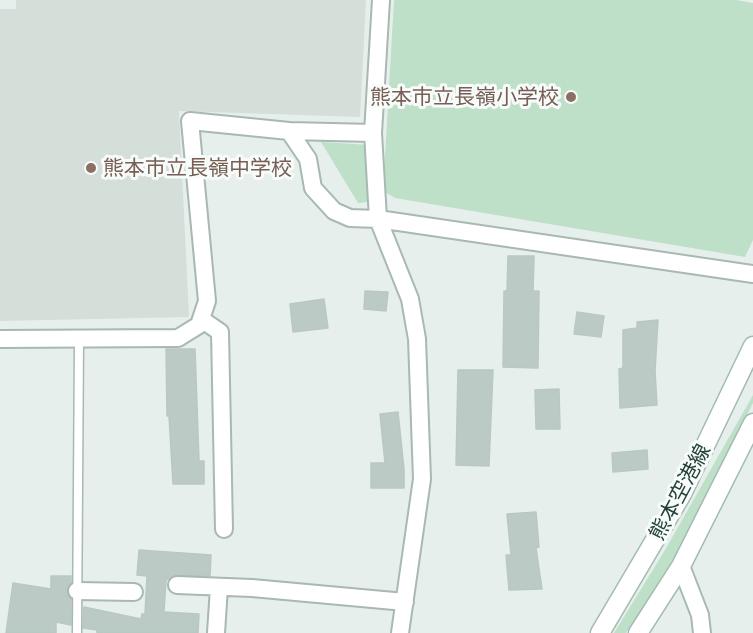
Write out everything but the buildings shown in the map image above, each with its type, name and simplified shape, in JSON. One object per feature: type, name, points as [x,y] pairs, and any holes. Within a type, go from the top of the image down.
[{"type":"main road","name":"熊本空港線","points":[[600,633],[682,494],[753,346]]},
{"type":"main road","name":"熊本空港線","points":[[638,633],[681,566],[753,423]]},
{"type":"street","points":[[381,0],[374,133],[378,219],[410,299],[417,339],[422,479],[400,633]]},
{"type":"street","points":[[0,339],[178,338],[199,325],[207,301],[189,121],[289,131],[374,133]]},
{"type":"street","points":[[289,131],[308,159],[313,188],[334,211],[350,218],[378,219],[753,274]]},
{"type":"street","points":[[201,319],[220,332],[224,529]]},
{"type":"street","points":[[681,566],[700,615],[702,633]]},
{"type":"street","points":[[177,585],[405,602]]},
{"type":"street","points":[[216,633],[219,587]]},
{"type":"street","points":[[77,591],[134,592]]},
{"type":"lane","points":[[77,633],[79,339]]},
{"type":"shaded area","name":"熊本市立長嶺中学校","points":[[16,0],[366,0],[360,117],[179,111],[189,317],[0,321],[0,9],[16,9]]},
{"type":"green space","name":"熊本市立長嶺小学校","points":[[394,0],[736,0],[753,3],[753,240],[745,257],[395,198],[383,191]]},
{"type":"green space","points":[[321,142],[370,145],[367,202],[358,203]]},
{"type":"green space","points":[[753,395],[753,403],[676,554],[626,633],[614,633],[665,550]]},
{"type":"place","name":"熊本市立長嶺小学校","points":[[571,97]]},
{"type":"place","name":"熊本市立長嶺中学校","points":[[91,168]]}]
